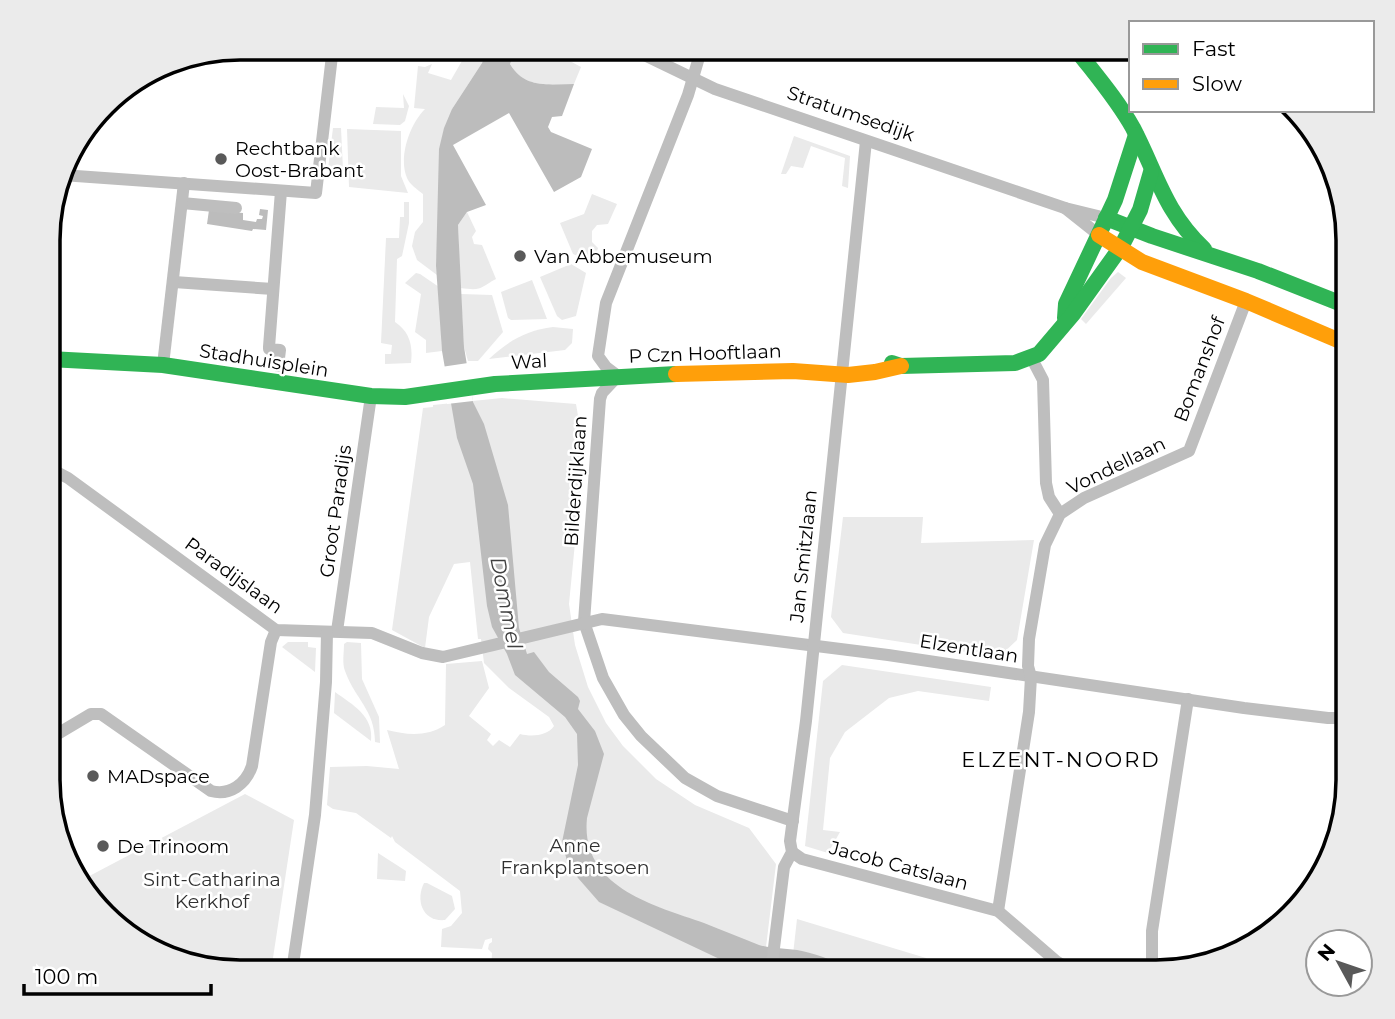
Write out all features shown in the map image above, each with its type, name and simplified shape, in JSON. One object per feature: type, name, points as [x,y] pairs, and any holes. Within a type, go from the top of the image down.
[{"type":"street","points":[[71,176],[316,193],[331,60]]},
{"type":"street","name":"Stratumsedijk","points":[[656,60],[694,80],[1065,208],[1106,218],[1335,301]]},
{"type":"street","points":[[618,376],[606,367],[598,356],[606,303],[694,80],[699,60]]},
{"type":"street","points":[[1084,60],[1125,115],[1149,157],[1152,172],[1175,219],[1187,235],[1210,254]]},
{"type":"street","points":[[1065,321],[1066,304],[1129,165],[1136,135]]},
{"type":"street","name":"Jan Smitzlaan","points":[[773,960],[784,867],[792,852],[790,841],[866,141]]},
{"type":"street","points":[[1060,514],[1049,497],[1046,483],[1043,380],[1032,359],[1047,347],[1119,249],[1142,206],[1152,172]]},
{"type":"street","points":[[60,360],[163,365],[184,183]]},
{"type":"street","name":"Stadhuisplein","points":[[278,366],[280,351],[269,349],[281,191]]},
{"type":"street","points":[[183,203],[236,208]]},
{"type":"street","name":"Stratumsedijk","points":[[1065,208],[1099,235],[1142,262],[1335,339]]},
{"type":"street","points":[[174,282],[273,289]]},
{"type":"street","name":"Bomanshof","points":[[1189,451],[1245,301]]},
{"type":"street","name":"P Czn Hooftlaan","points":[[618,376],[793,371],[817,375],[885,372],[901,366],[1006,363],[1032,359]]},
{"type":"street","name":"Stadhuisplein","points":[[163,365],[372,396],[405,397],[443,392]]},
{"type":"street","name":"Wal","points":[[443,392],[471,387],[618,376]]},
{"type":"street","name":"Bilderdijklaan","points":[[584,622],[602,393],[618,376]]},
{"type":"street","name":"Groot Paradijs","points":[[294,959],[315,815],[332,631],[372,396]]},
{"type":"street","name":"Vondellaan","points":[[998,911],[1029,717],[1029,639],[1045,545],[1060,514],[1084,498],[1189,451]]},
{"type":"street","name":"Paradijslaan","points":[[60,474],[276,630],[372,634],[422,653],[443,657],[584,622]]},
{"type":"street","name":"Elzentlaan","points":[[584,622],[602,619],[813,644],[1244,708],[1335,718]]},
{"type":"street","points":[[584,622],[603,678],[624,715],[660,756],[685,778],[717,796],[793,821]]},
{"type":"street","points":[[60,732],[91,714],[101,714],[211,791],[230,791],[241,785],[249,775],[271,642],[276,630]]},
{"type":"street","points":[[1152,960],[1152,931],[1188,699]]},
{"type":"street","name":"Jacob Catslaan","points":[[792,852],[802,859],[998,911]]},
{"type":"street","points":[[998,911],[1055,960]]},
{"type":"green space","points":[[463,60],[483,60],[452,109],[437,275],[417,260],[412,246],[415,232],[423,222],[423,194],[407,178],[404,160],[410,132],[425,109],[414,108],[418,66],[432,64],[428,73],[451,80]]},
{"type":"green space","points":[[512,60],[568,60],[581,67],[574,84],[546,84],[523,78],[510,64]]},
{"type":"green space","points":[[403,94],[409,106],[405,121],[400,125],[373,124],[376,107],[404,108]]},
{"type":"green space","points":[[333,128],[341,128],[343,170],[328,169]]},
{"type":"green space","points":[[347,129],[401,131],[401,176],[408,193],[349,187]]},
{"type":"green space","points":[[794,136],[850,156],[848,188],[842,186],[845,158],[811,146],[803,168],[791,166],[786,174],[781,174]]},
{"type":"green space","points":[[592,194],[617,204],[608,224],[597,225],[592,231],[592,242],[598,248],[593,263],[573,254],[560,223],[584,214]]},
{"type":"green space","points":[[404,202],[409,202],[409,223],[402,256],[397,259],[395,322],[404,330],[409,340],[411,363],[385,364],[385,354],[391,354],[392,345],[381,343],[386,238],[399,238]]},
{"type":"green space","points":[[467,212],[476,231],[472,237],[474,244],[482,245],[496,279],[477,289],[460,288],[458,225]]},
{"type":"green space","points":[[571,264],[586,273],[576,316],[562,320],[557,316],[540,277]]},
{"type":"green space","points":[[1118,272],[1126,278],[1086,324],[1081,319]]},
{"type":"green space","points":[[416,273],[439,287],[442,351],[426,353],[426,340],[415,332],[421,294],[405,283]]},
{"type":"green space","points":[[532,280],[547,319],[511,320],[508,318],[501,292]]},
{"type":"green space","points":[[461,294],[492,295],[503,332],[478,361],[468,361],[464,347]]},
{"type":"green space","points":[[553,327],[573,329],[572,343],[565,350],[489,359],[518,337]]},
{"type":"green space","name":"Anne Frankplantsoen","points":[[502,398],[576,404],[584,451],[569,604],[575,645],[588,687],[606,723],[623,746],[656,779],[695,805],[749,828],[776,864],[764,960],[492,959],[492,953],[488,949],[492,938],[485,940],[482,949],[441,947],[442,929],[451,926],[462,913],[460,891],[395,842],[392,836],[391,838],[356,813],[333,809],[327,805],[330,767],[399,769],[387,730],[417,734],[431,732],[445,725],[446,664],[482,661],[489,688],[469,716],[491,734],[487,740],[493,746],[499,740],[510,747],[520,734],[539,735],[554,726],[549,717],[509,688],[484,663],[481,639],[478,639],[470,562],[454,564],[429,617],[425,648],[392,630],[423,408]]},
{"type":"green space","points":[[843,517],[923,517],[921,543],[1034,540],[1017,640],[999,657],[843,633],[831,617]]},
{"type":"green space","points":[[288,642],[308,642],[308,647],[316,648],[315,672],[282,647]]},
{"type":"green space","points":[[361,643],[362,679],[379,717],[380,743],[375,742],[372,721],[345,671],[344,644]]},
{"type":"green space","points":[[842,665],[991,687],[989,701],[918,691],[889,698],[845,732],[830,758],[823,830],[840,832],[828,853],[805,846],[823,681]]},
{"type":"green space","points":[[335,692],[366,718],[371,741],[334,713]]},
{"type":"green space","name":"Sint-Catharina Kerkhof","points":[[245,794],[294,820],[273,959],[204,956],[171,946],[130,922],[112,907],[88,877]]},
{"type":"green space","points":[[378,853],[406,871],[405,881],[377,879]]},
{"type":"green space","points":[[424,883],[452,896],[455,909],[445,920],[431,918],[423,909],[420,897]]},
{"type":"green space","points":[[797,919],[928,960],[792,960]]},
{"type":"water","name":"Dommel","points":[[483,60],[512,60],[510,64],[516,72],[530,81],[574,84],[562,116],[552,117],[548,127],[551,132],[592,149],[581,177],[554,192],[509,113],[453,145],[486,205],[467,212],[458,225],[464,347],[473,402],[484,424],[508,505],[519,628],[527,654],[534,652],[549,672],[578,697],[578,709],[595,731],[604,754],[587,818],[588,842],[595,861],[607,877],[624,890],[663,909],[759,945],[797,950],[829,960],[721,960],[599,902],[567,861],[562,842],[578,765],[577,734],[565,717],[515,675],[492,627],[487,606],[473,484],[457,438],[442,351],[436,266],[439,149],[452,109]]},
{"type":"water","points":[[260,209],[268,210],[266,230],[252,231],[207,224],[209,210],[243,213],[243,220],[256,222],[263,216],[259,215]]},
{"type":"pier","points":[[468,363],[473,401],[447,404],[441,367]]},
{"type":"traffic: fast","points":[[1085,60],[1127,117],[1179,221],[1204,249]]},
{"type":"traffic: fast","points":[[1065,318],[1066,304],[1115,200],[1136,135]]},
{"type":"traffic: fast","points":[[892,363],[901,366],[1015,363],[1039,354],[1073,314],[1121,247],[1140,210],[1151,172]]},
{"type":"traffic: fast","points":[[1106,218],[1258,271],[1335,301]]},
{"type":"traffic: fast","points":[[60,360],[163,365],[371,396],[405,397],[495,384],[676,374]]},
{"type":"traffic: slow","points":[[1099,235],[1142,262],[1246,301],[1335,339]]},
{"type":"traffic: slow","points":[[676,374],[793,371],[848,375],[901,366]]},
{"type":"place","name":"Rechtbank Oost-Brabant","points":[[221,159]]},
{"type":"place","name":"Van Abbemuseum","points":[[520,256]]},
{"type":"place","name":"MADspace","points":[[93,776]]},
{"type":"place","name":"De Trinoom","points":[[103,846]]},
{"type":"district","name":"ELZENT-NOORD","points":[[1061,760]]}]
